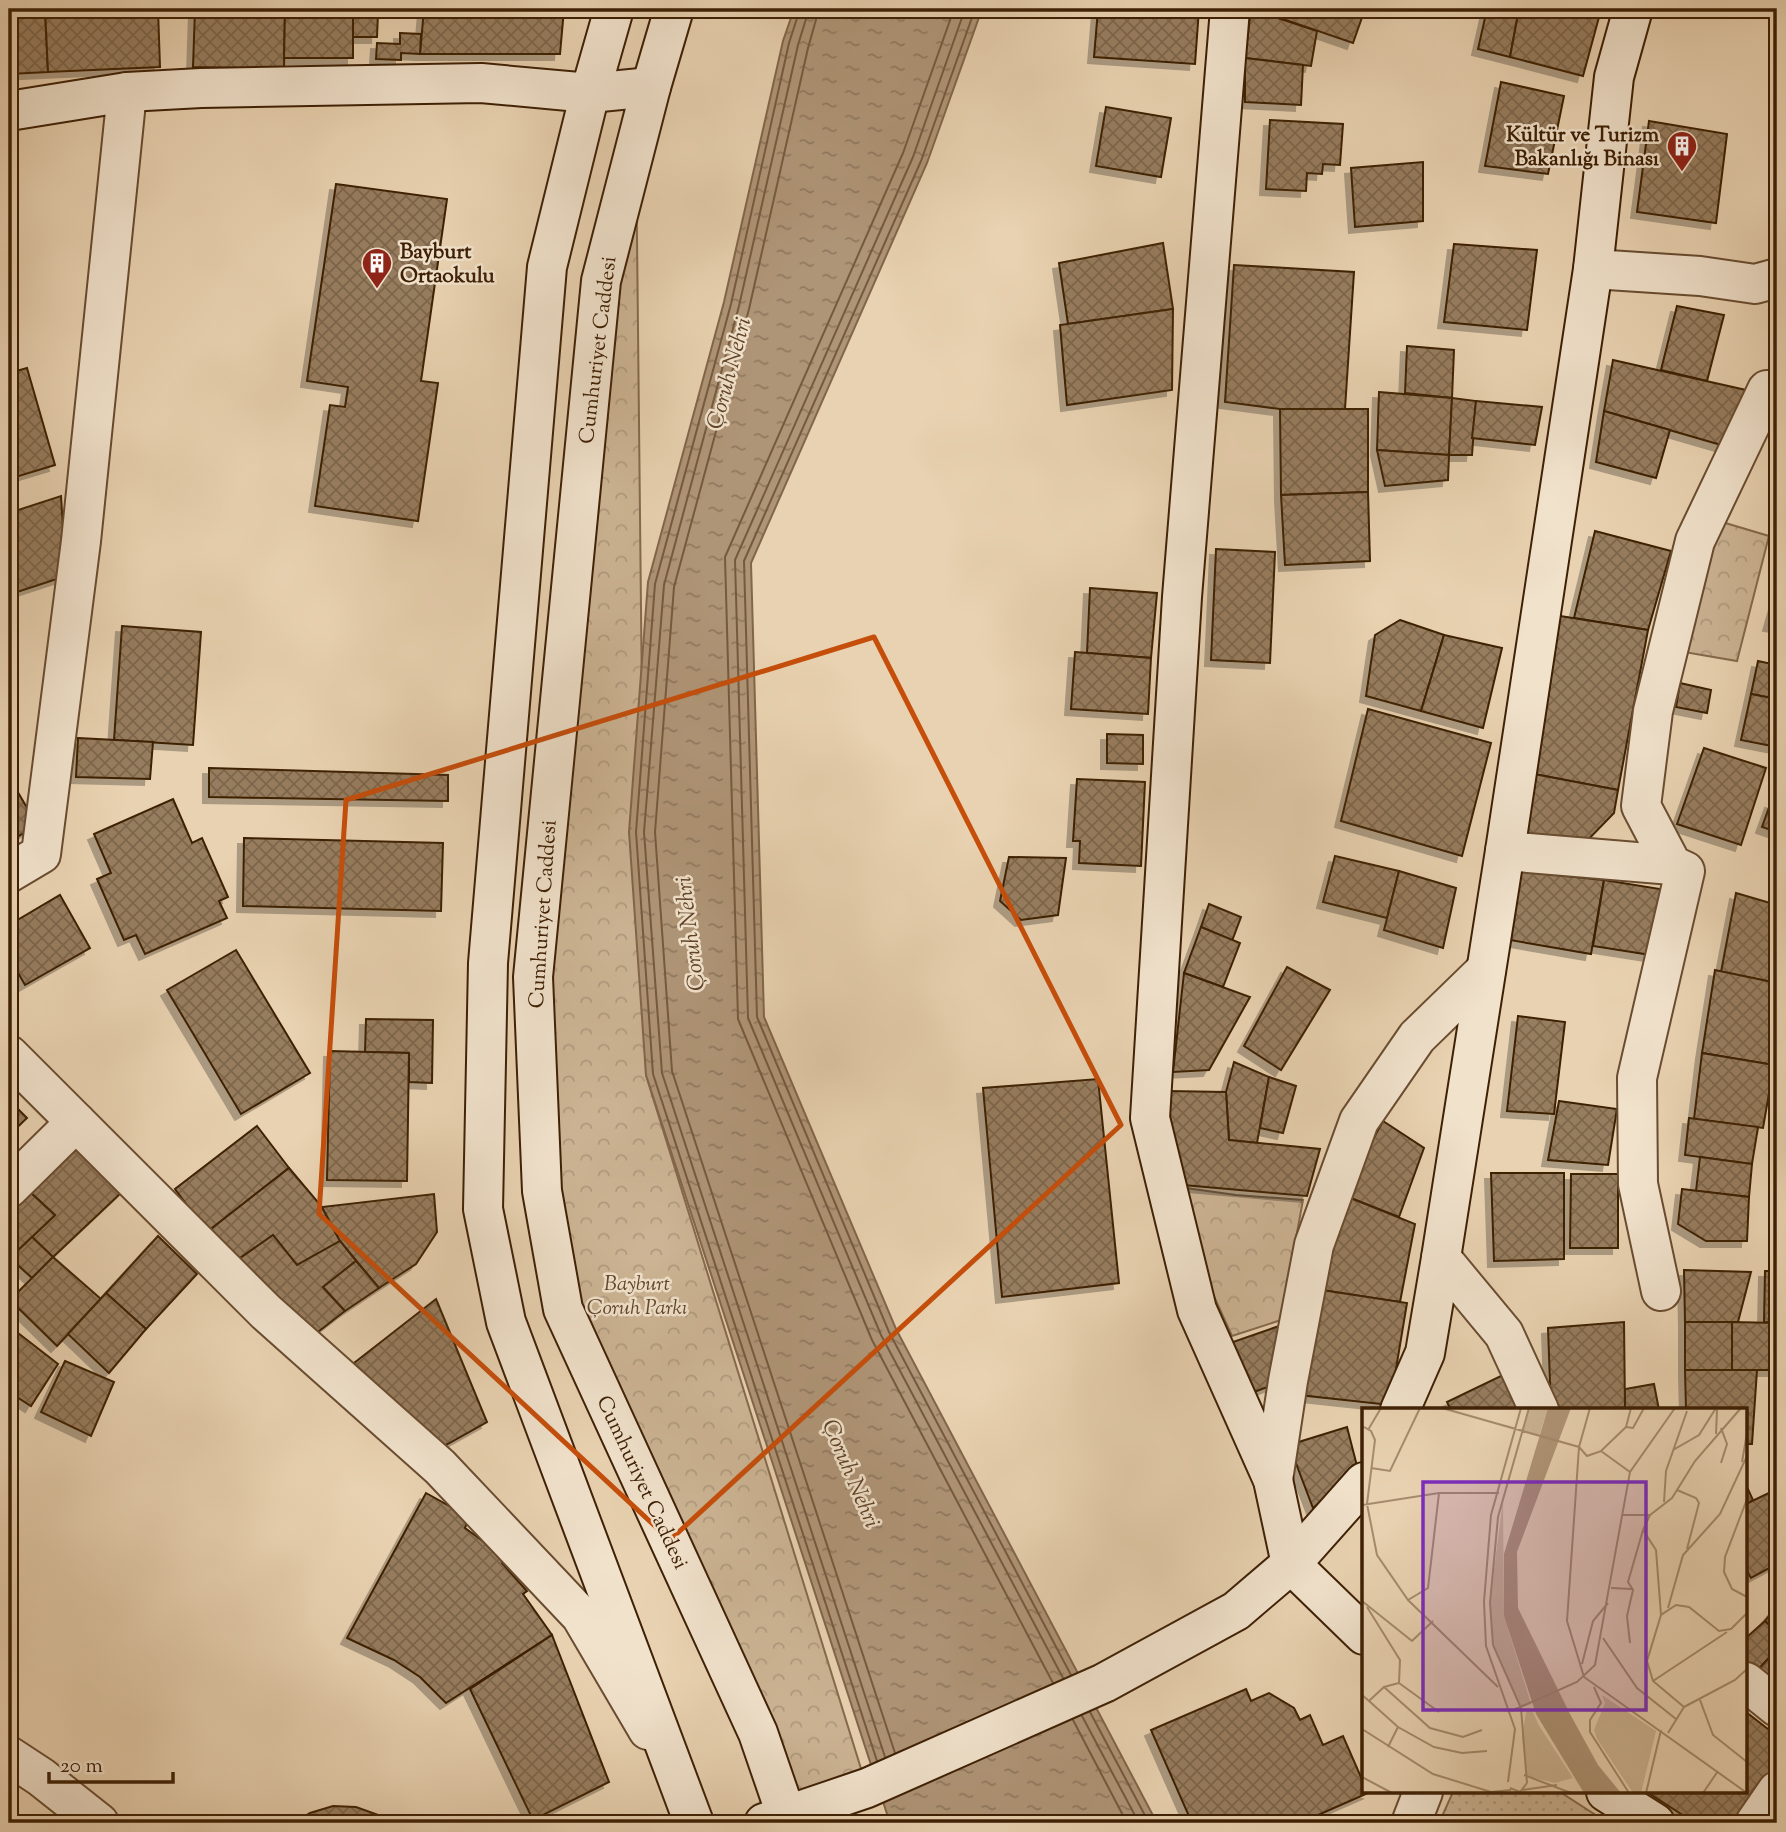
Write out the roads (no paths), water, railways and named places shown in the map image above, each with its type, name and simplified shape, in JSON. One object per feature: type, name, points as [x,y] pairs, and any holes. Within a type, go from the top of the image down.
[{"type":"street","points":[[614,9],[590,93],[547,267],[488,963],[483,1209],[506,1322],[694,1823]]},
{"type":"street","name":"Cumhuriyet Caddesi","points":[[674,9],[601,281],[533,977],[542,1191],[563,1309],[758,1733],[779,1820]]},
{"type":"street","points":[[1230,9],[1182,597],[1150,1118],[1196,1310],[1273,1480],[1291,1564],[1362,1633]]},
{"type":"street","points":[[1402,1408],[1425,1353],[1441,1258],[1592,269],[1614,76],[1633,9]]},
{"type":"street","points":[[9,111],[127,92],[201,88],[481,83],[590,93],[651,87]]},
{"type":"street","points":[[9,873],[41,854],[81,541],[127,92]]},
{"type":"street","points":[[1592,269],[1700,276],[1755,284],[1777,278]]},
{"type":"street","points":[[1672,864],[1642,806],[1653,712],[1695,541],[1772,379]]},
{"type":"street","points":[[1772,379],[1777,426]]},
{"type":"street","points":[[1505,851],[1672,864],[1685,872],[1637,1078],[1638,1184],[1661,1291]]},
{"type":"street","points":[[1273,1480],[1288,1381],[1314,1245],[1359,1121],[1417,1037],[1486,970]]},
{"type":"street","points":[[9,1055],[266,1312],[440,1467],[581,1615],[680,1783]]},
{"type":"street","points":[[9,1188],[76,1122]]},
{"type":"street","points":[[1441,1258],[1504,1334],[1538,1408]]},
{"type":"street","points":[[779,1820],[867,1788],[1104,1683],[1236,1611],[1291,1564],[1362,1484]]},
{"type":"street","points":[[1748,1684],[1777,1707]]},
{"type":"street","points":[[9,1756],[41,1777],[99,1823]]},
{"type":"street","points":[[1755,1823],[1777,1791]]},
{"type":"street","points":[[1411,1823],[1422,1794]]},
{"type":"street","points":[[1609,1794],[1655,1823]]},
{"type":"water","name":"Çoruh Nehri","points":[[794,9],[982,9],[927,163],[751,563],[764,1017],[896,1329],[1157,1823],[890,1823],[646,1075],[629,832],[648,582],[724,302],[783,41]]},
{"type":"place","name":"Kültür ve Turizm Bakanlığı Binası","points":[[1682,173]]},
{"type":"place","name":"Bayburt Ortaokulu","points":[[377,290]]},
{"type":"park label","name":"Bayburt Çoruh Parkı","points":[[637,1295]]}]
